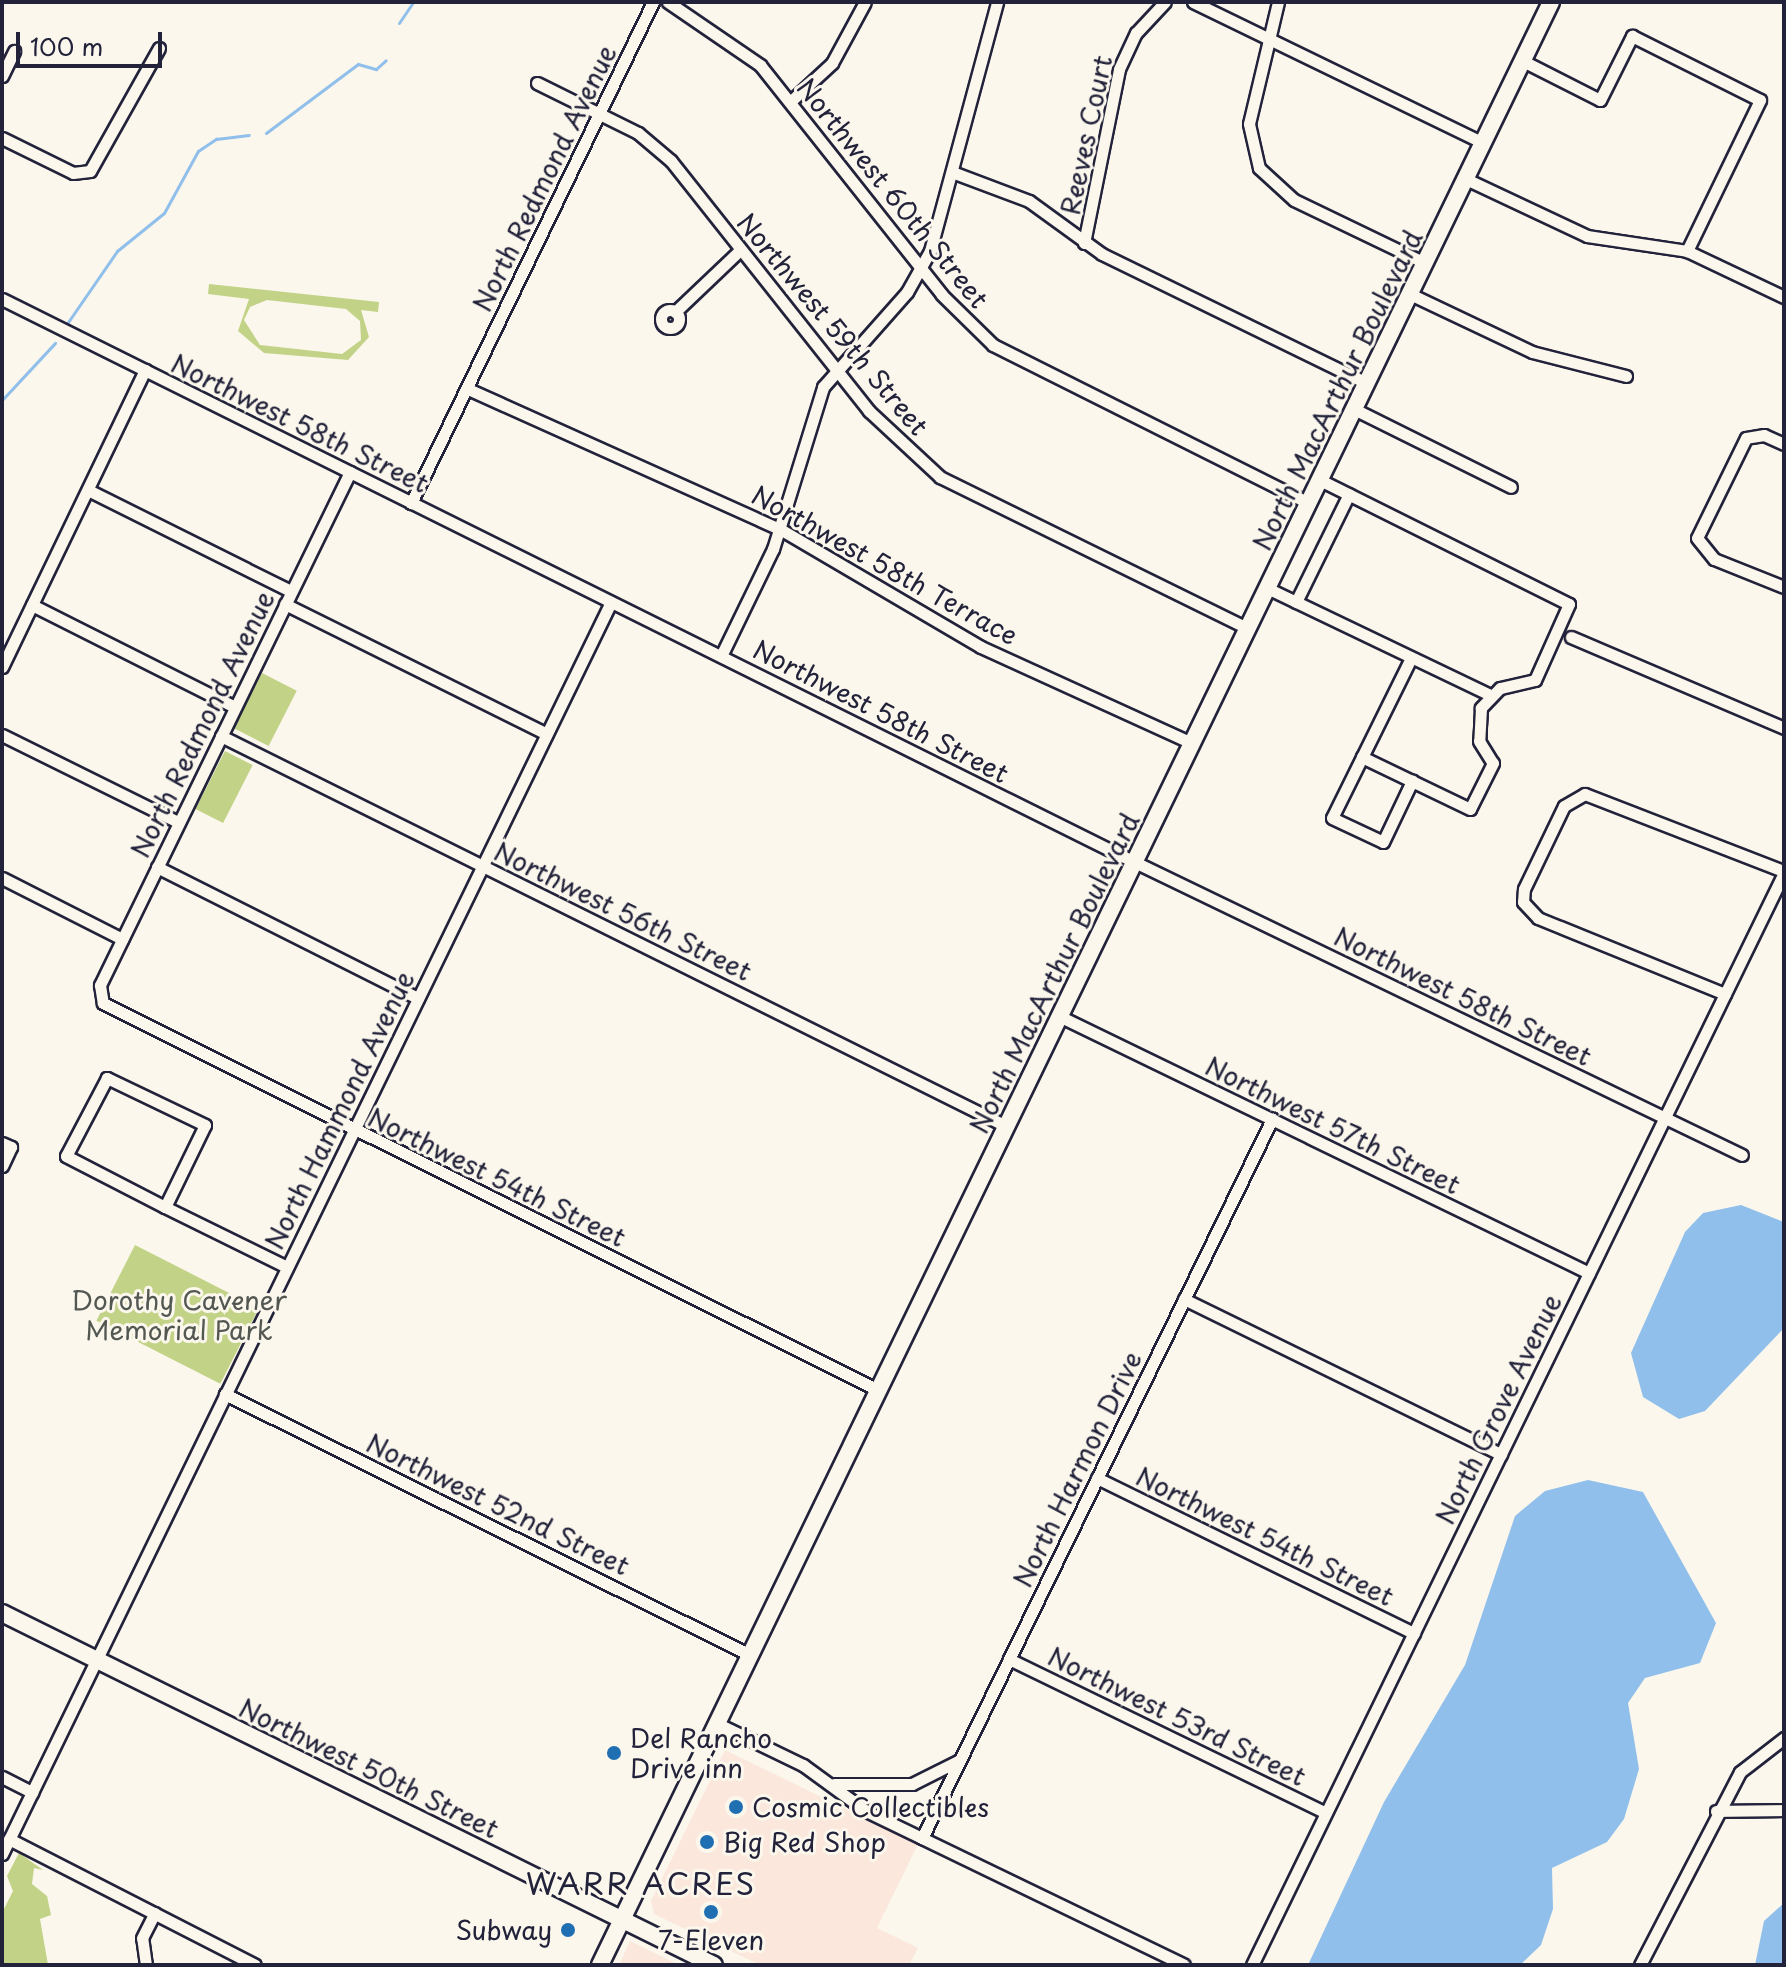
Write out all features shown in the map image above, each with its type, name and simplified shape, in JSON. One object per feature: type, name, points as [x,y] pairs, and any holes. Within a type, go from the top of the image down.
[{"type":"main road","name":"North MacArthur Boulevard","points":[[600,1965],[1551,2]]},
{"type":"main road","name":"Northwest 50th Street","points":[[2,1613],[714,1965]]},
{"type":"street","name":"North Redmond Avenue","points":[[411,503],[653,2]]},
{"type":"street","name":"Northwest 60th Street","points":[[668,2],[725,34],[791,101],[921,270],[967,323],[1022,363],[1309,503]]},
{"type":"street","points":[[791,101],[832,63],[865,2]]},
{"type":"street","points":[[721,656],[780,529],[803,437],[835,369],[921,270],[952,172],[997,2]]},
{"type":"street","name":"Reeves Court","points":[[1084,243],[1119,69],[1136,33],[1165,2]]},
{"type":"street","points":[[1193,2],[1483,143]]},
{"type":"street","points":[[1278,2],[1249,124],[1259,168],[1294,200],[1425,263]]},
{"type":"street","points":[[1523,61],[1600,100],[1632,36],[1760,100],[1687,251]]},
{"type":"street","points":[[2,138],[73,173],[90,171],[159,48]]},
{"type":"street","points":[[2,76],[14,51]]},
{"type":"street","name":"Northwest 59th Street","points":[[537,83],[600,114],[671,161],[835,369],[896,440],[962,491],[1247,628]]},
{"type":"street","points":[[952,172],[1029,201],[1084,243],[1367,383]]},
{"type":"street","points":[[1466,179],[1587,236],[1687,251],[1784,297]]},
{"type":"street","points":[[675,312],[740,250]]},
{"type":"street","points":[[1410,294],[1532,352],[1626,376]]},
{"type":"street","name":"Northwest 58th Street","points":[[2,299],[1134,861],[1742,1155]]},
{"type":"street","points":[[2,667],[145,370]]},
{"type":"street","name":"Northwest 58th Terrace","points":[[468,389],[780,529],[981,647],[1192,743]]},
{"type":"street","points":[[1354,409],[1511,487]]},
{"type":"street","points":[[1784,444],[1764,435],[1746,438],[1700,528],[1699,548],[1784,587]]},
{"type":"street","name":"North Redmond Avenue","points":[[100,997],[122,939],[350,472]]},
{"type":"street","points":[[1267,588],[1490,695],[1535,680],[1567,616],[1564,597],[1320,480]]},
{"type":"street","points":[[88,490],[291,591]]},
{"type":"street","points":[[1296,602],[1349,494]]},
{"type":"street","name":"North Hammond Avenue","points":[[2,1854],[611,602]]},
{"type":"street","points":[[285,604],[547,734]]},
{"type":"street","points":[[32,605],[235,707]]},
{"type":"street","points":[[1571,637],[1784,728]]},
{"type":"street","points":[[1411,658],[1332,818],[1383,842],[1412,781]]},
{"type":"street","points":[[1362,757],[1470,809],[1493,763],[1477,728],[1490,695]]},
{"type":"street","points":[[2,735],[178,822]]},
{"type":"street","name":"Northwest 56th Street","points":[[221,736],[1006,1126]]},
{"type":"street","points":[[1725,994],[1530,913],[1522,896],[1544,846],[1564,806],[1585,794],[1784,872]]},
{"type":"street","points":[[157,867],[418,998]]},
{"type":"street","name":"North Grove Avenue","points":[[1252,1965],[1784,872]]},
{"type":"street","points":[[2,878],[122,939]]},
{"type":"street","name":"Northwest 54th Street","points":[[100,997],[353,1130],[878,1390]]},
{"type":"street","name":"Northwest 57th Street","points":[[1059,1016],[1589,1273]]},
{"type":"street","points":[[165,1207],[205,1125],[107,1078],[66,1156],[165,1207],[287,1267]]},
{"type":"street","name":"North Harmon Drive","points":[[922,1838],[1272,1119]]},
{"type":"street","points":[[2,1143],[11,1147],[2,1166]]},
{"type":"street","points":[[1184,1299],[1501,1454]]},
{"type":"street","name":"Northwest 52nd Street","points":[[225,1394],[750,1655]]},
{"type":"street","name":"Northwest 54th Street","points":[[1097,1478],[1414,1633]]},
{"type":"street","name":"Northwest 53rd Street","points":[[1009,1659],[1326,1813]]},
{"type":"street","points":[[716,1723],[833,1784],[866,1811],[1184,1965]]},
{"type":"street","points":[[1640,1965],[1716,1811],[1740,1772],[1784,1738]]},
{"type":"street","points":[[833,1784],[912,1784],[961,1758]]},
{"type":"street","points":[[2,1777],[32,1792]]},
{"type":"street","points":[[1716,1811],[1784,1810]]},
{"type":"street","points":[[9,1839],[255,1965]]},
{"type":"street","points":[[146,1965],[142,1938],[155,1913]]},
{"type":"shaded area","points":[[725,1750],[918,1844],[877,1928],[918,1948],[909,1965],[760,1965],[654,1914],[651,1901]]},
{"type":"shaded area","points":[[630,1941],[679,1965],[619,1965]]},
{"type":"green space","points":[[209,284],[379,302],[378,312],[361,310],[369,337],[348,360],[264,353],[238,331],[249,299],[208,294]],"holes":[[[267,300],[346,309],[360,321],[361,340],[342,354],[260,345],[244,320],[250,307]]]},
{"type":"green space","points":[[262,673],[297,691],[269,746],[234,728]]},
{"type":"green space","points":[[225,751],[253,765],[223,823],[195,809]]},
{"type":"green space","name":"Dorothy Cavener Memorial Park","points":[[135,1245],[259,1308],[220,1384],[96,1321]]},
{"type":"green space","points":[[19,1853],[43,1870],[34,1868],[32,1884],[47,1896],[51,1915],[40,1919],[48,1965],[2,1965],[2,1913],[13,1891],[7,1876]]},
{"type":"water","points":[[1741,1205],[1784,1222],[1784,1328],[1705,1411],[1679,1419],[1643,1397],[1631,1353],[1685,1232],[1703,1213]]},
{"type":"water","points":[[1588,1480],[1643,1492],[1716,1623],[1700,1663],[1645,1678],[1628,1703],[1639,1769],[1624,1819],[1607,1842],[1552,1868],[1553,1909],[1541,1945],[1520,1965],[1308,1965],[1384,1802],[1465,1665],[1515,1516],[1545,1491]]},
{"type":"water","points":[[1784,1903],[1784,1965],[1755,1965],[1764,1921]]},
{"type":"waterway","points":[[399,23],[413,2]]},
{"type":"waterway","points":[[266,133],[358,64],[376,69],[386,60]]},
{"type":"waterway","points":[[66,325],[117,251],[164,213],[198,151],[216,139],[249,135]]},
{"type":"waterway","points":[[2,400],[55,343]]},
{"type":"place","name":"Del Rancho Drive inn","points":[[614,1753]]},
{"type":"place","name":"Cosmic Collectibles","points":[[736,1807]]},
{"type":"place","name":"Big Red Shop","points":[[707,1842]]},
{"type":"place","name":"7-Eleven","points":[[711,1912]]},
{"type":"place","name":"Subway","points":[[568,1930]]},
{"type":"district","name":"WARR ACRES","points":[[641,1883]]}]
